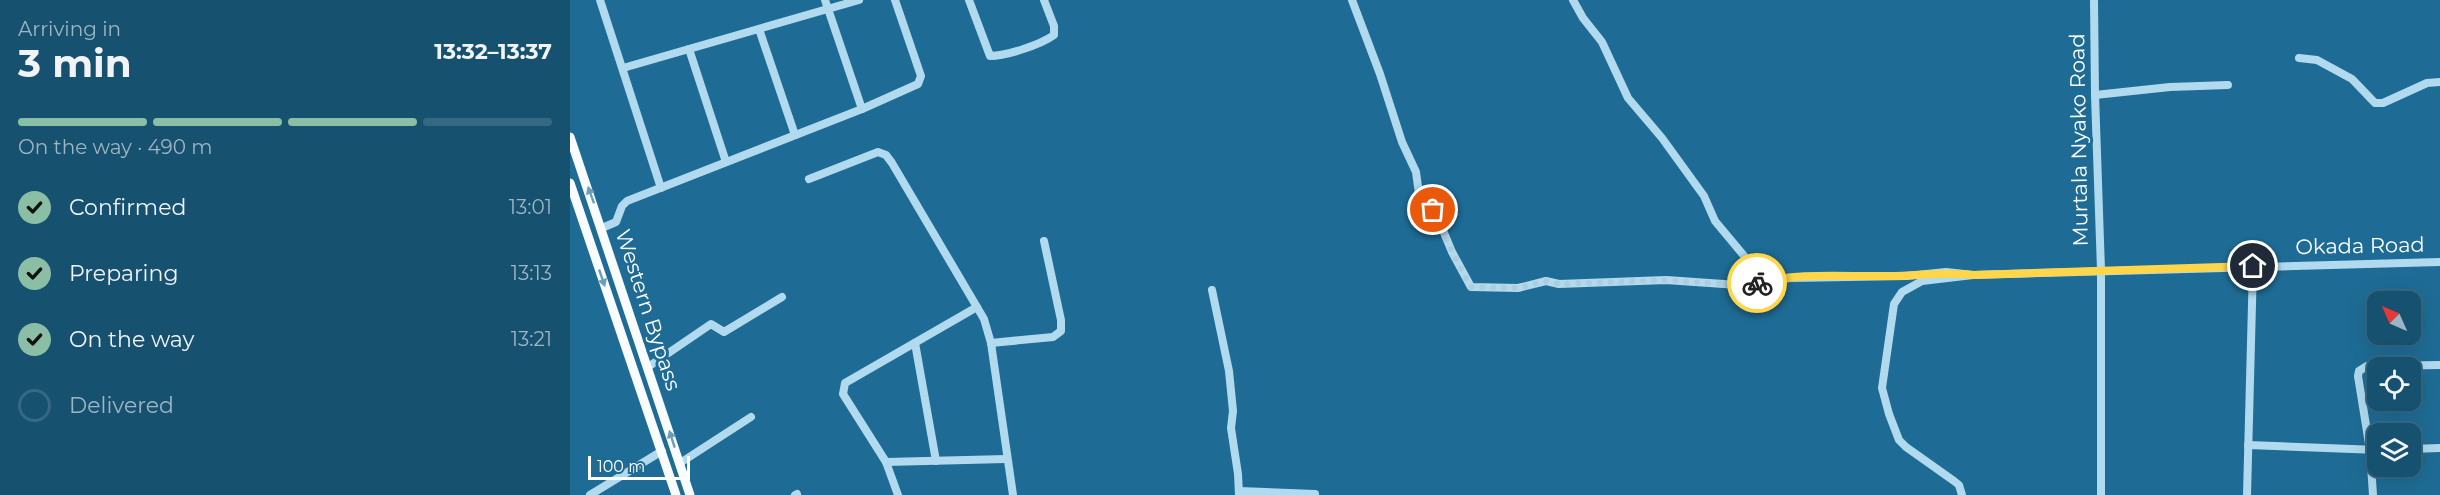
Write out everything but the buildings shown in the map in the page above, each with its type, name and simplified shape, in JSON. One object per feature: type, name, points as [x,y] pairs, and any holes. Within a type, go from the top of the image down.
[{"type":"main road","name":"Western Bypass","points":[[570,137],[690,495]]},
{"type":"main road","name":"Western Bypass","points":[[570,183],[676,495]]},
{"type":"street","points":[[825,0],[862,109]]},
{"type":"street","points":[[623,68],[859,0]]},
{"type":"street","points":[[602,228],[616,222],[622,206],[627,201],[862,109],[918,84],[921,76],[896,0]]},
{"type":"street","points":[[969,0],[990,56],[1000,56],[1054,35],[1054,26],[1044,0]]},
{"type":"street","points":[[1353,0],[1402,142],[1416,172],[1419,194],[1437,216],[1452,252],[1471,287],[1518,288],[1546,281],[1559,284],[1666,280],[1738,285],[1790,278],[1907,276],[1946,272],[1973,275]]},
{"type":"street","points":[[1573,0],[1583,18],[1602,42],[1628,98],[1662,138],[1704,196],[1715,221],[1765,281]]},
{"type":"street","name":"Murtala Nyako Road","points":[[2094,0],[2094,95],[2101,270],[2101,495]]},
{"type":"street","points":[[604,1],[661,188]]},
{"type":"street","points":[[759,29],[795,135]]},
{"type":"street","points":[[689,49],[726,162]]},
{"type":"street","points":[[2299,58],[2318,60],[2341,75],[2352,79],[2375,103],[2383,103],[2427,83],[2440,82]]},
{"type":"street","points":[[2094,95],[2170,87],[2228,85]]},
{"type":"street","points":[[809,179],[872,153],[882,152],[886,155],[984,319],[991,343],[1013,495]]},
{"type":"street","points":[[991,343],[1053,337],[1060,331],[1061,320],[1044,241]]},
{"type":"street","name":"Okada Road","points":[[1973,275],[2440,262]]},
{"type":"street","points":[[2247,495],[2250,454],[2248,445],[2253,266]]},
{"type":"street","points":[[1962,495],[1959,485],[1899,440],[1882,388],[1894,304],[1902,292],[1922,280],[1973,275]]},
{"type":"street","points":[[1212,290],[1229,371],[1233,411],[1232,446],[1236,459],[1239,493],[1315,494]]},
{"type":"street","points":[[648,367],[711,324],[724,332],[782,297]]},
{"type":"street","points":[[898,495],[886,462],[843,394],[845,383],[977,307]]},
{"type":"street","points":[[915,343],[936,461]]},
{"type":"street","points":[[2368,423],[2358,376],[2359,371],[2367,366],[2440,365]]},
{"type":"street","points":[[680,463],[751,417]]},
{"type":"street","points":[[2248,445],[2367,450]]},
{"type":"street","points":[[2421,449],[2440,448]]},
{"type":"street","points":[[590,495],[662,452]]},
{"type":"street","points":[[886,462],[1006,459]]},
{"type":"street","points":[[2373,477],[2373,495]]},
{"type":"way so far","points":[[1433,210],[1469,285],[1474,288],[1518,288],[1546,281],[1559,284],[1666,280],[1738,285],[1757,283]]},
{"type":"route","points":[[1757,283],[1790,278],[1907,276],[1946,272],[1973,275],[2253,266]]}]
